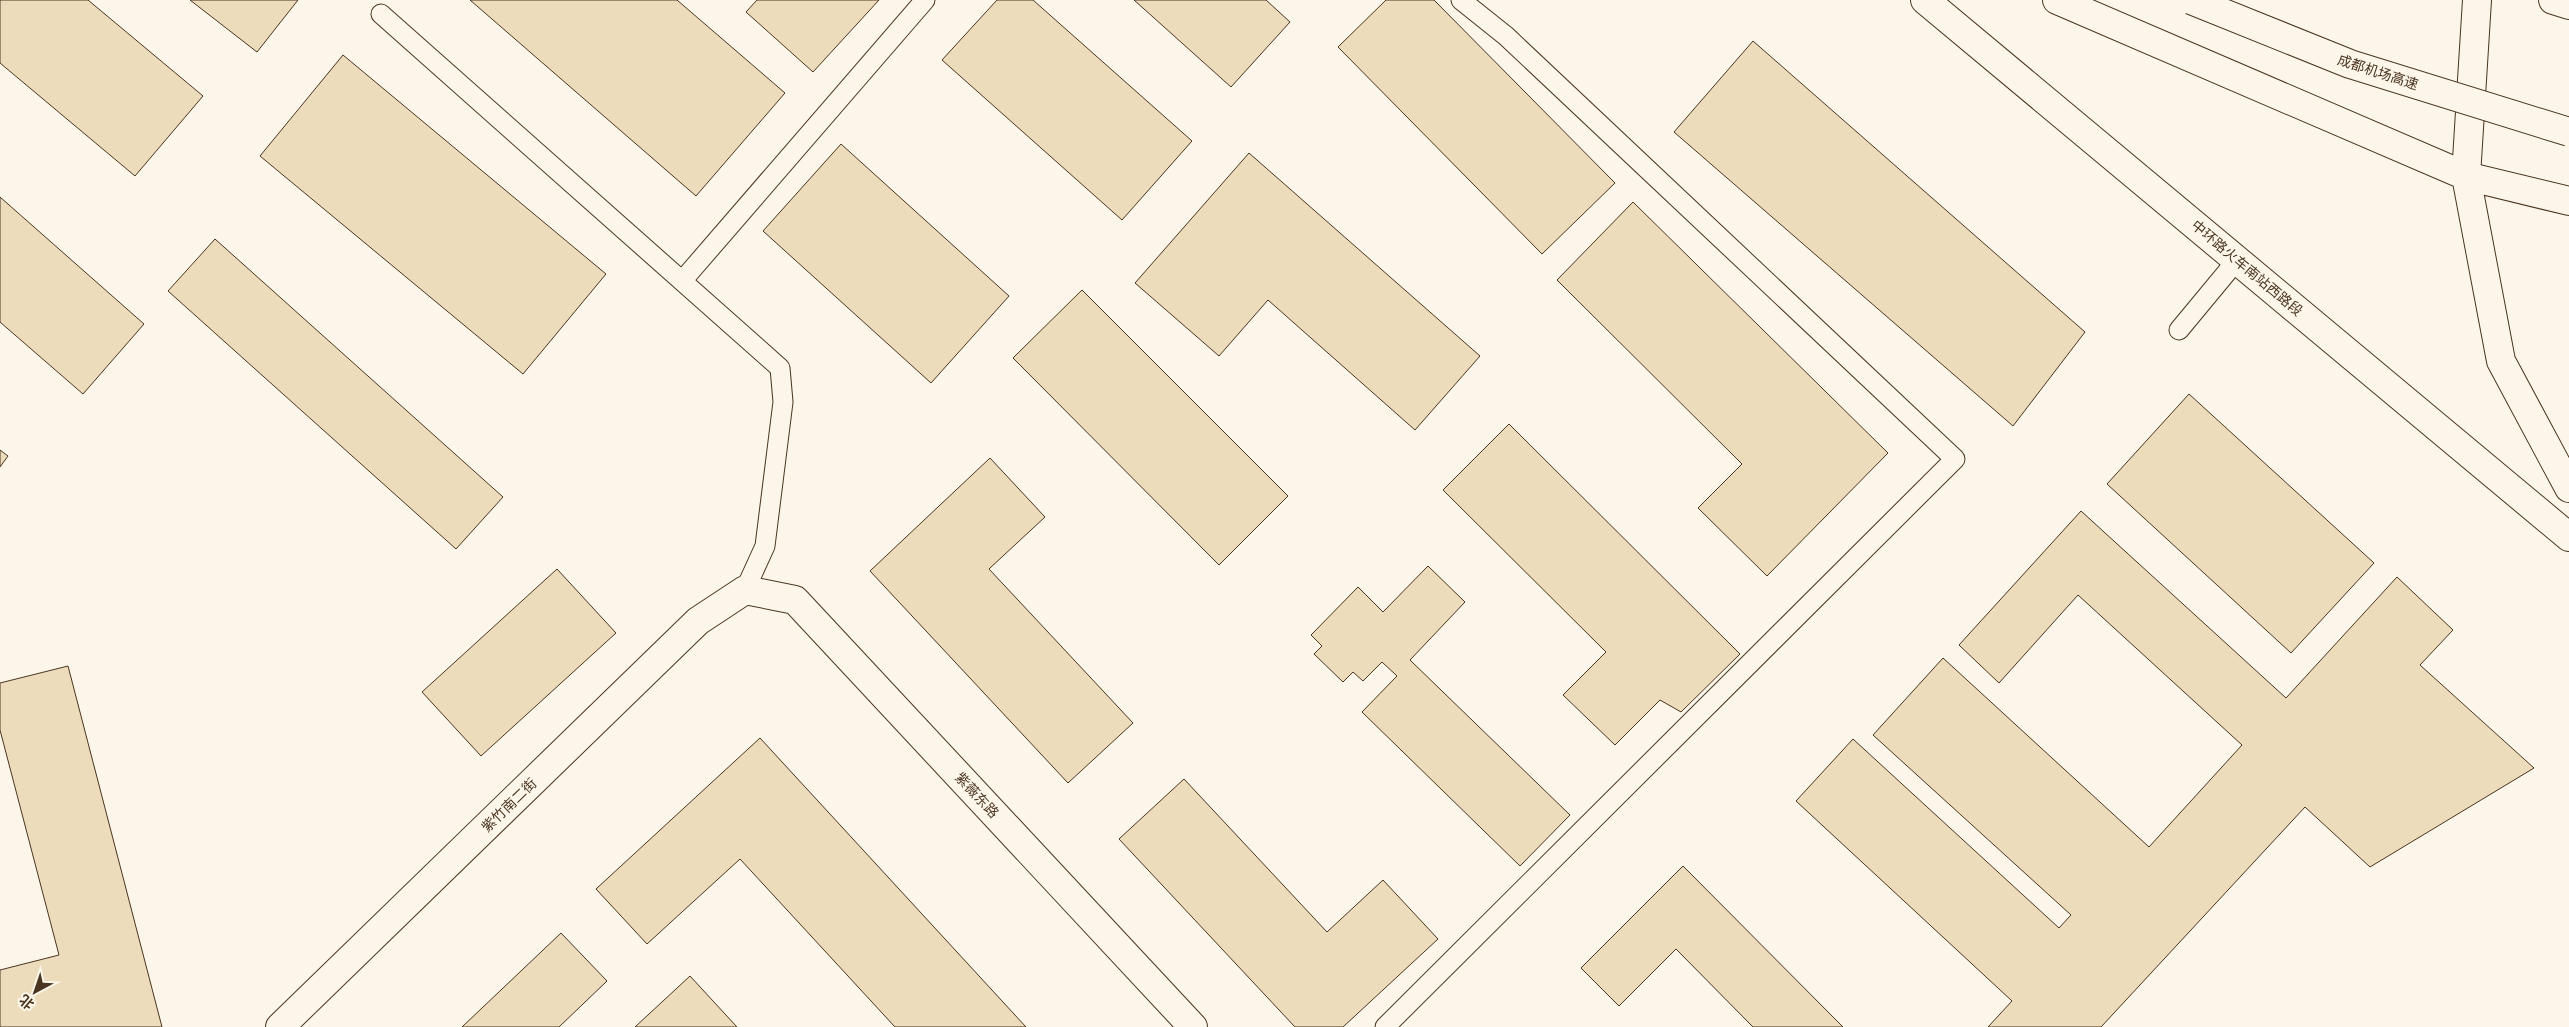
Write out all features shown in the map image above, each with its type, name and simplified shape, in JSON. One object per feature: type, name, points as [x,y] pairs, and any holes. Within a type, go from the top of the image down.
[{"type":"main road","name":"中环路火车南站西路段","points":[[1925,0],[2569,537]]},
{"type":"main road","points":[[2057,0],[2466,176],[2569,201]]},
{"type":"main road","name":"成都机场高速","points":[[2191,0],[2350,64],[2569,132]]},
{"type":"main road","points":[[2477,0],[2466,176],[2501,360],[2569,488]]},
{"type":"main road","points":[[2553,0],[2569,5]]},
{"type":"main road","name":"紫竹南二街","points":[[280,1027],[698,621],[745,590]]},
{"type":"main road","name":"紫薇东路","points":[[745,590],[795,600],[1193,1027]]},
{"type":"lane","points":[[682,281],[925,0]]},
{"type":"lane","points":[[1386,1027],[1955,459],[1506,36],[1461,0]]},
{"type":"lane","points":[[381,14],[780,368],[783,402],[765,546],[745,590]]},
{"type":"lane","points":[[2179,330],[2237,260]]},
{"type":"building","points":[[0,0],[88,0],[203,96],[135,176],[0,63]]},
{"type":"building","points":[[190,0],[298,0],[257,52]]},
{"type":"building","points":[[470,0],[677,0],[785,93],[696,196]]},
{"type":"building","points":[[757,0],[879,0],[813,72],[746,12]]},
{"type":"building","points":[[997,0],[1033,0],[1192,141],[1122,220],[942,60]]},
{"type":"building","points":[[1134,0],[1266,0],[1290,22],[1231,87]]},
{"type":"building","points":[[1386,0],[1434,0],[1615,183],[1542,254],[1338,47]]},
{"type":"building","points":[[1753,41],[2085,332],[2013,426],[1674,132]]},
{"type":"building","points":[[343,55],[606,274],[523,374],[260,156]]},
{"type":"building","points":[[841,144],[1009,296],[931,383],[763,231]]},
{"type":"building","points":[[1249,153],[1480,356],[1415,430],[1268,300],[1219,356],[1135,283]]},
{"type":"building","points":[[0,197],[144,324],[83,394],[0,322]]},
{"type":"building","points":[[1633,202],[1888,453],[1767,576],[1698,508],[1742,464],[1557,280]]},
{"type":"building","points":[[215,239],[503,497],[456,549],[168,291]]},
{"type":"building","points":[[1082,290],[1288,496],[1219,565],[1013,358]]},
{"type":"building","points":[[2189,394],[2374,563],[2291,653],[2107,484]]},
{"type":"building","points":[[1509,424],[1740,654],[1681,712],[1660,700],[1615,745],[1563,695],[1606,652],[1443,490]]},
{"type":"building","points":[[0,450],[8,456],[0,467]]},
{"type":"building","points":[[990,458],[1045,517],[989,569],[1133,723],[1068,783],[870,571]]},
{"type":"building","points":[[2081,511],[2286,698],[2397,577],[2453,630],[2420,665],[2534,768],[2370,867],[2305,807],[2101,1027],[1988,1027],[2012,1001],[1796,801],[1853,739],[2059,928],[2071,915],[1873,735],[1943,658],[2149,847],[2242,745],[2078,595],[1999,683],[1959,645]]},
{"type":"building","points":[[1428,566],[1465,602],[1410,660],[1570,815],[1520,866],[1362,712],[1397,676],[1382,662],[1363,681],[1353,672],[1343,682],[1314,654],[1322,646],[1311,635],[1358,587],[1383,612]]},
{"type":"building","points":[[557,569],[616,633],[481,756],[422,692]]},
{"type":"building","points":[[68,666],[162,1027],[0,1027],[0,970],[59,955],[0,730],[0,683]]},
{"type":"building","points":[[760,738],[1026,1027],[895,1027],[740,859],[647,944],[596,889]]},
{"type":"building","points":[[1184,779],[1327,932],[1383,880],[1438,939],[1343,1027],[1295,1027],[1119,839]]},
{"type":"building","points":[[1683,866],[1843,1027],[1753,1027],[1676,949],[1619,1006],[1581,968]]},
{"type":"building","points":[[561,933],[607,981],[559,1027],[462,1027]]},
{"type":"building","points":[[690,976],[737,1027],[635,1027]]}]
